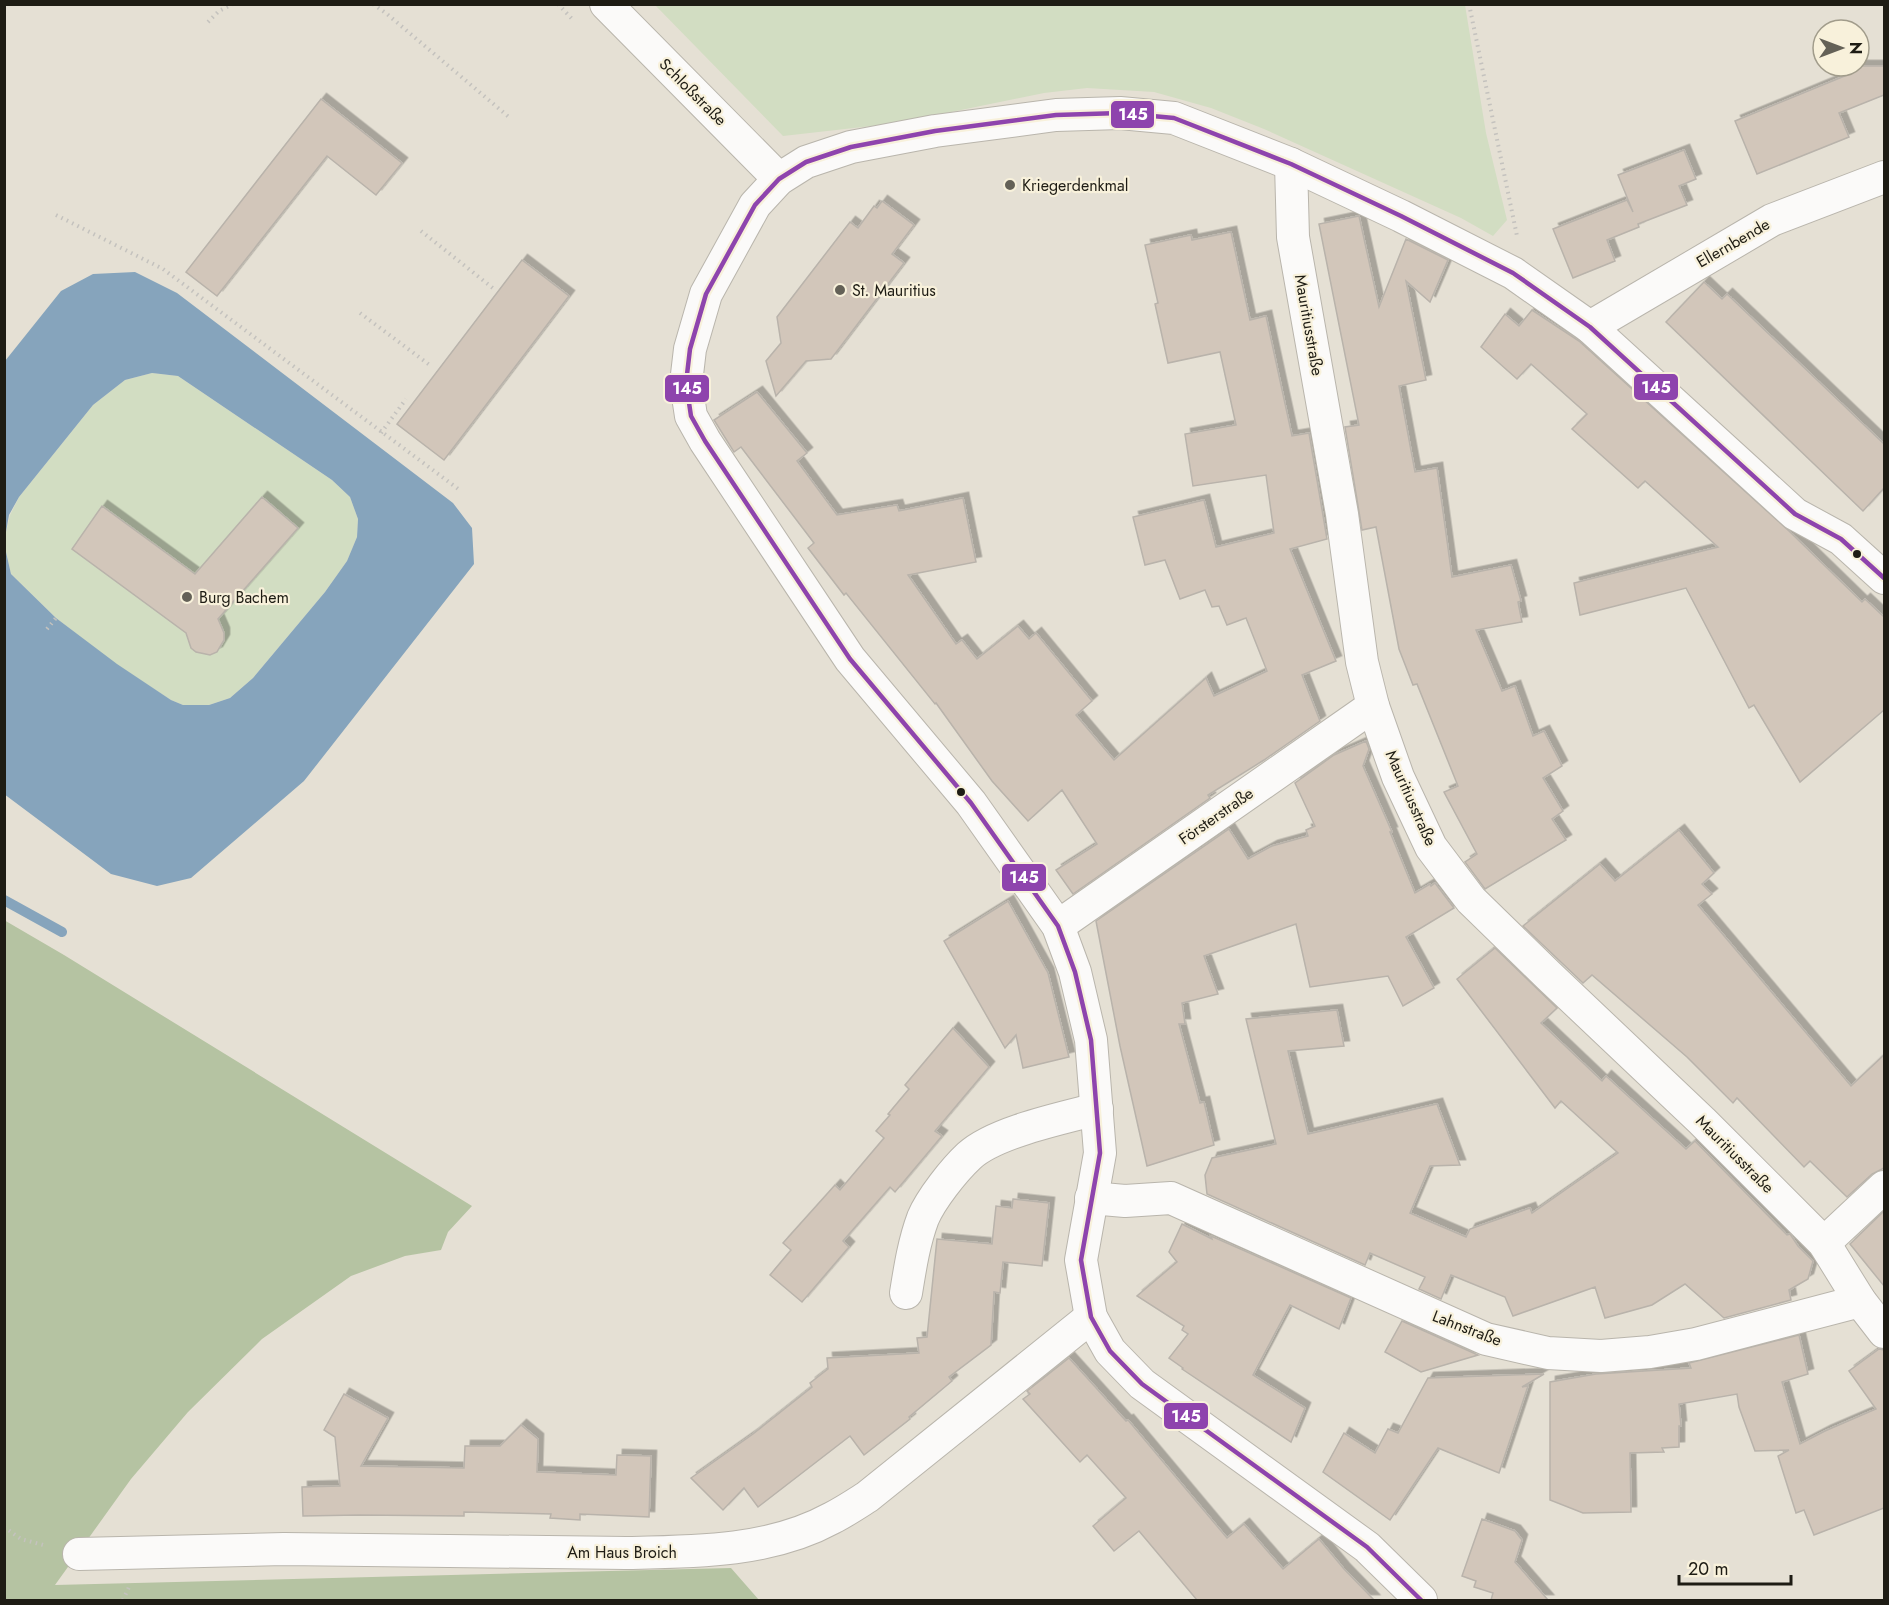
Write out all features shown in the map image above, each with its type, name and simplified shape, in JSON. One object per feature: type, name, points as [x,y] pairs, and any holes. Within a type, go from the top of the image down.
[{"type":"street","name":"Schloßstraße","points":[[606,4],[779,179]]},
{"type":"street","points":[[1421,1600],[1367,1547],[1142,1384],[1110,1351],[1090,1317],[1081,1260],[1100,1153],[1097,1109],[1091,1040],[1075,972],[1058,926],[971,803],[850,659],[705,441],[691,416],[686,383],[690,349],[706,294],[755,205],[779,179],[806,162],[851,147],[935,131],[1056,115],[1120,113],[1174,118],[1291,164],[1401,216],[1513,273],[1590,327],[1795,514],[1841,539],[1884,578]]},
{"type":"street","name":"Mauritiusstraße","points":[[1291,164],[1293,237],[1342,514],[1362,662],[1373,706],[1398,777],[1431,847],[1471,900],[1702,1121],[1824,1243],[1860,1301],[1884,1332]]},
{"type":"street","name":"Ellernbende","points":[[1590,327],[1772,220],[1884,177]]},
{"type":"street","name":"Försterstraße","points":[[1058,926],[1373,706]]},
{"type":"street","points":[[906,1293],[911,1260],[924,1217],[942,1187],[970,1155],[998,1139],[1097,1109]]},
{"type":"street","points":[[1824,1243],[1884,1187]]},
{"type":"street","name":"Lahnstraße","points":[[1091,1198],[1125,1201],[1171,1198],[1486,1339],[1548,1353],[1601,1356],[1650,1352],[1696,1344],[1860,1301]]},
{"type":"street","name":"Am Haus Broich","points":[[79,1554],[284,1549],[626,1553],[681,1552],[748,1546],[787,1536],[831,1519],[867,1497],[1090,1317]]},
{"type":"path","points":[[208,22],[219,11],[233,4]]},
{"type":"path","points":[[373,4],[510,118]]},
{"type":"path","points":[[1470,4],[1517,240],[1513,273]]},
{"type":"path","points":[[56,215],[163,269],[461,491]]},
{"type":"path","points":[[421,231],[494,289]]},
{"type":"path","points":[[360,313],[431,366]]},
{"type":"path","points":[[381,433],[406,399]]},
{"type":"path","points":[[47,629],[56,618]]},
{"type":"path","points":[[4,1527],[21,1539],[79,1554]]},
{"type":"green space","points":[[655,5],[1465,5],[1486,133],[1507,220],[1493,236],[1461,218],[1264,129],[1211,108],[1154,92],[1087,88],[1044,93],[898,123],[783,136]]},
{"type":"green space","points":[[152,373],[178,376],[332,480],[350,497],[358,519],[357,537],[347,561],[325,592],[253,678],[230,698],[209,705],[183,705],[171,700],[117,665],[56,618],[11,574],[6,552],[6,532],[10,515],[19,497],[93,405],[125,380]]},
{"type":"green space","points":[[4,920],[472,1206],[448,1232],[441,1250],[405,1256],[351,1276],[262,1339],[188,1412],[131,1479],[55,1585],[731,1568],[759,1600],[5,1600]]},
{"type":"water","points":[[135,272],[177,293],[453,503],[472,528],[474,564],[304,781],[191,878],[157,886],[111,874],[4,794],[5,361],[61,291],[93,274]],"holes":[[[152,373],[178,376],[332,480],[350,497],[358,519],[357,537],[347,561],[325,592],[253,678],[230,698],[209,705],[183,705],[171,700],[117,664],[56,618],[11,574],[6,552],[9,515],[19,497],[93,405],[125,380]]]},
{"type":"building","points":[[1871,66],[1884,66],[1884,95],[1839,113],[1849,137],[1757,174],[1735,121],[1840,78],[1871,78]]},
{"type":"building","points":[[321,99],[402,163],[376,195],[327,156],[217,296],[186,272]]},
{"type":"building","points":[[1684,150],[1696,179],[1679,186],[1687,205],[1638,224],[1639,227],[1607,240],[1615,261],[1573,278],[1553,229],[1627,200],[1633,212],[1618,175]]},
{"type":"building","name":"St. Mauritius","points":[[882,201],[914,225],[892,254],[904,263],[831,359],[806,361],[776,396],[766,361],[781,343],[777,317],[850,222],[858,228],[874,206],[877,208]]},
{"type":"building","points":[[1359,216],[1379,307],[1406,239],[1448,260],[1430,302],[1406,281],[1426,380],[1399,386],[1415,472],[1437,468],[1452,577],[1511,565],[1521,601],[1518,602],[1522,622],[1476,630],[1502,691],[1515,686],[1533,736],[1544,731],[1562,766],[1543,778],[1563,811],[1552,819],[1566,840],[1485,889],[1465,862],[1477,854],[1444,792],[1458,786],[1417,684],[1413,685],[1399,649],[1376,527],[1362,530],[1345,427],[1359,425],[1319,224]]},
{"type":"building","points":[[1231,232],[1250,320],[1266,316],[1292,436],[1309,433],[1327,539],[1290,549],[1336,661],[1302,675],[1320,721],[1208,795],[1210,798],[1073,894],[1056,870],[1097,844],[1062,790],[1028,821],[992,781],[936,703],[846,593],[844,595],[808,548],[814,543],[741,447],[734,452],[714,420],[757,392],[807,453],[797,461],[837,515],[897,505],[899,511],[963,498],[976,562],[908,575],[956,644],[962,640],[977,659],[1018,626],[1029,639],[1036,633],[1092,701],[1076,715],[1114,760],[1206,678],[1214,696],[1267,671],[1246,618],[1227,625],[1219,606],[1212,607],[1205,590],[1180,599],[1165,560],[1145,565],[1133,517],[1204,500],[1216,547],[1274,533],[1266,475],[1193,486],[1185,434],[1236,425],[1220,352],[1168,363],[1145,245],[1191,235],[1192,240]]},
{"type":"building","points":[[522,260],[569,296],[444,460],[397,424]]},
{"type":"building","points":[[1704,282],[1722,299],[1727,294],[1884,444],[1884,488],[1863,511],[1666,322]]},
{"type":"building","points":[[1532,310],[1579,341],[1789,531],[1862,602],[1865,599],[1884,617],[1884,710],[1800,782],[1754,705],[1749,708],[1686,588],[1580,615],[1574,583],[1718,547],[1645,481],[1638,488],[1572,429],[1587,414],[1531,364],[1517,379],[1481,347],[1505,314],[1519,326]]},
{"type":"building","name":"Burg Bachem","points":[[262,497],[298,528],[218,619],[224,633],[224,640],[217,652],[210,655],[196,652],[191,648],[186,633],[72,549],[102,506],[195,574]]},
{"type":"building","points":[[1366,741],[1369,749],[1363,766],[1392,832],[1390,832],[1415,893],[1435,883],[1454,908],[1406,937],[1434,988],[1403,1006],[1388,976],[1310,987],[1296,924],[1204,956],[1218,994],[1182,1003],[1185,1024],[1179,1024],[1200,1103],[1204,1102],[1214,1145],[1147,1166],[1120,1046],[1096,921],[1229,829],[1248,859],[1272,846],[1308,836],[1306,830],[1315,826],[1295,783],[1334,755]]},
{"type":"building","points":[[1679,830],[1714,873],[1702,884],[1712,894],[1698,905],[1851,1086],[1884,1055],[1884,1168],[1872,1174],[1847,1197],[1810,1161],[1804,1167],[1737,1098],[1733,1103],[1687,1057],[1592,975],[1583,983],[1523,926],[1600,864],[1615,881]]},
{"type":"building","points":[[1008,901],[1048,973],[1069,1057],[1023,1068],[1016,1035],[1005,1048],[944,941]]},
{"type":"building","points":[[1495,948],[1557,1008],[1541,1023],[1602,1081],[1606,1076],[1686,1149],[1695,1141],[1787,1235],[1790,1234],[1813,1261],[1808,1279],[1789,1290],[1791,1300],[1724,1318],[1685,1284],[1652,1305],[1605,1318],[1595,1287],[1513,1316],[1505,1297],[1451,1275],[1441,1299],[1419,1289],[1425,1277],[1370,1253],[1365,1265],[1207,1194],[1205,1175],[1212,1158],[1276,1144],[1246,1019],[1337,1010],[1344,1046],[1288,1051],[1308,1134],[1437,1104],[1460,1165],[1430,1166],[1410,1213],[1466,1237],[1470,1229],[1530,1208],[1532,1213],[1618,1153],[1561,1101],[1555,1108],[1457,979]]},
{"type":"building","points":[[953,1028],[989,1067],[935,1131],[942,1136],[895,1192],[890,1187],[843,1241],[849,1247],[802,1302],[770,1275],[791,1250],[783,1243],[835,1185],[840,1190],[884,1138],[876,1131],[909,1089],[905,1085]]},
{"type":"building","points":[[1013,1199],[1049,1203],[1042,1266],[1003,1262],[1000,1293],[994,1292],[991,1345],[949,1377],[952,1381],[909,1417],[910,1419],[864,1455],[850,1436],[758,1507],[744,1488],[723,1510],[691,1478],[753,1434],[812,1387],[810,1383],[828,1369],[827,1358],[919,1353],[917,1338],[927,1337],[937,1239],[992,1244],[996,1206],[1012,1208]]},
{"type":"building","points":[[1884,1211],[1884,1286],[1850,1244]]},
{"type":"building","points":[[1182,1224],[1351,1298],[1339,1329],[1290,1305],[1253,1375],[1305,1408],[1291,1442],[1169,1358],[1188,1334],[1182,1330],[1184,1326],[1137,1296],[1177,1262],[1169,1252]]},
{"type":"building","points":[[1402,1321],[1478,1355],[1421,1372],[1385,1352]]},
{"type":"building","points":[[1799,1335],[1808,1374],[1782,1382],[1800,1444],[1876,1409],[1849,1371],[1879,1349],[1884,1350],[1884,1508],[1814,1535],[1804,1510],[1796,1513],[1778,1456],[1789,1450],[1755,1451],[1739,1407],[1737,1394],[1679,1404],[1681,1426],[1679,1426],[1679,1447],[1662,1448],[1664,1452],[1630,1453],[1631,1512],[1583,1513],[1550,1500],[1550,1382],[1596,1374],[1691,1368],[1689,1363]]},
{"type":"building","points":[[1069,1358],[1126,1421],[1128,1420],[1227,1538],[1244,1524],[1283,1569],[1319,1539],[1374,1600],[1197,1600],[1139,1531],[1114,1551],[1093,1526],[1126,1498],[1087,1455],[1080,1462],[1023,1399],[1030,1394],[1027,1391]]},
{"type":"building","points":[[1544,1374],[1522,1387],[1528,1386],[1499,1473],[1438,1448],[1390,1520],[1323,1472],[1344,1433],[1375,1453],[1388,1429],[1398,1433],[1428,1378]]},
{"type":"building","points":[[344,1394],[388,1418],[361,1466],[464,1468],[465,1446],[500,1446],[521,1425],[538,1439],[537,1472],[616,1475],[617,1455],[651,1456],[649,1517],[580,1514],[580,1520],[550,1518],[551,1514],[464,1512],[464,1516],[303,1516],[302,1487],[340,1486],[335,1437],[324,1430]]},
{"type":"building","points":[[1482,1519],[1515,1531],[1522,1540],[1515,1562],[1548,1600],[1491,1600],[1493,1593],[1474,1587],[1476,1581],[1462,1576]]},
{"type":"waterway","points":[[4,900],[62,932]]},
{"type":"transit line","name":"145","points":[[1421,1600],[1367,1547],[1142,1384],[1110,1351],[1091,1317],[1081,1260],[1100,1153],[1091,1040],[1075,972],[1058,926],[971,803],[850,659],[705,441],[691,416],[686,383],[690,349],[706,294],[755,205],[779,179],[806,162],[851,147],[935,131],[1056,115],[1120,113],[1174,118],[1291,164],[1401,216],[1513,273],[1590,327],[1795,514],[1841,539],[1884,578]]},
{"type":"place","name":"Kriegerdenkmal","points":[[1010,185]]},
{"type":"place","name":"St. Mauritius","points":[[840,290]]},
{"type":"place","name":"Burg Bachem","points":[[187,597]]}]
